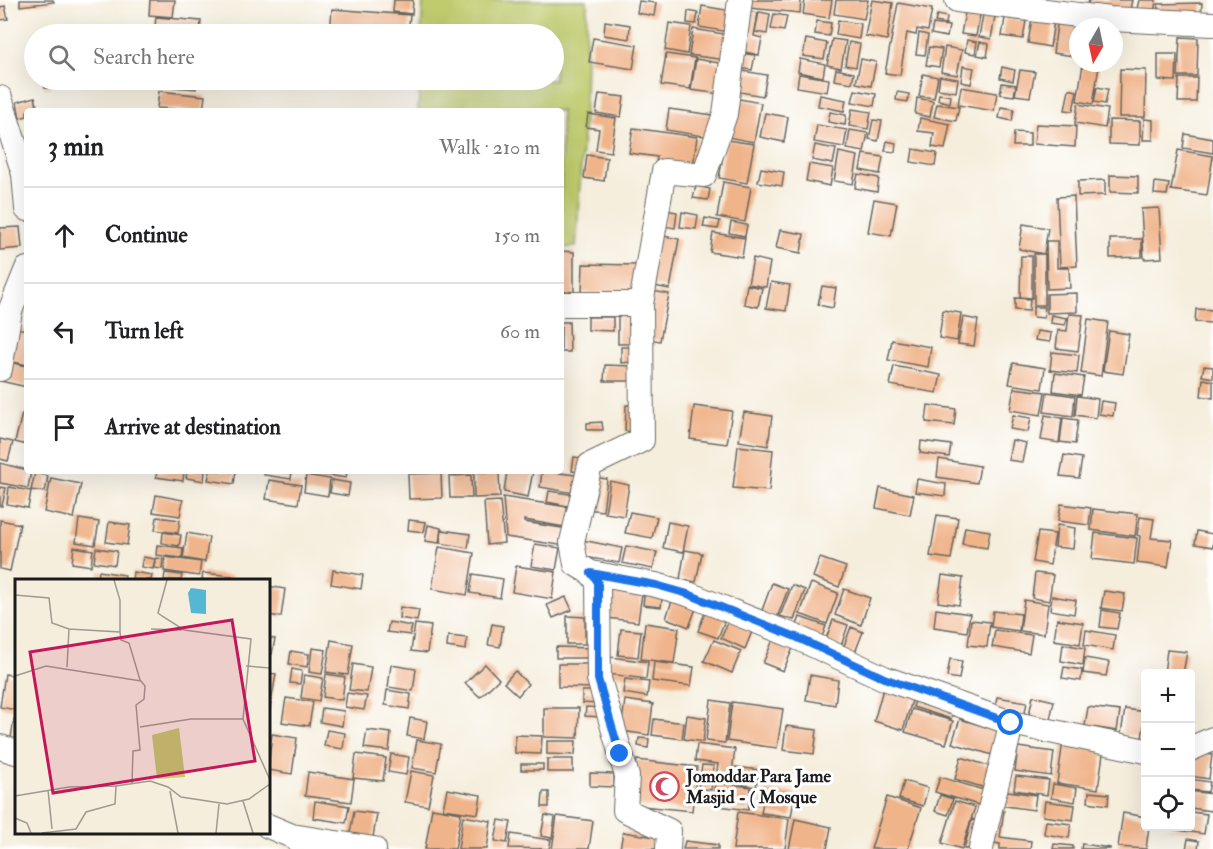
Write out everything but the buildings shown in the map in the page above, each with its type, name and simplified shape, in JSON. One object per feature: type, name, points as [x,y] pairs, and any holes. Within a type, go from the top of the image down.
[{"type":"street","points":[[740,0],[725,114],[704,175],[664,171],[641,304],[642,440],[590,465],[572,542],[576,564],[591,573],[656,585],[688,594],[796,637],[884,678],[1011,723],[1141,751]]},
{"type":"street","points":[[957,0],[1110,19],[1213,24]]},
{"type":"street","points":[[0,98],[24,174]]},
{"type":"street","points":[[0,369],[10,311],[24,276]]},
{"type":"street","points":[[564,304],[641,304]]},
{"type":"street","points":[[591,573],[598,582],[598,679],[627,776],[625,810],[669,831],[668,849]]},
{"type":"street","points":[[981,849],[1003,766],[1011,723]]},
{"type":"street","points":[[1195,747],[1213,739]]},
{"type":"street","points":[[0,747],[15,752]]},
{"type":"street","points":[[270,827],[300,843],[374,849]]},
{"type":"green space","points":[[423,0],[587,0],[585,100],[576,247],[564,248],[564,108],[418,108],[419,90],[564,90],[564,24],[422,24]]},
{"type":"place","name":"Jomoddar Para Jame Masjid - ( Mosque","points":[[665,786]]},
{"type":"route","points":[[620,754],[598,679],[598,582],[591,573],[656,585],[688,594],[796,637],[884,678],[1011,723]]}]
